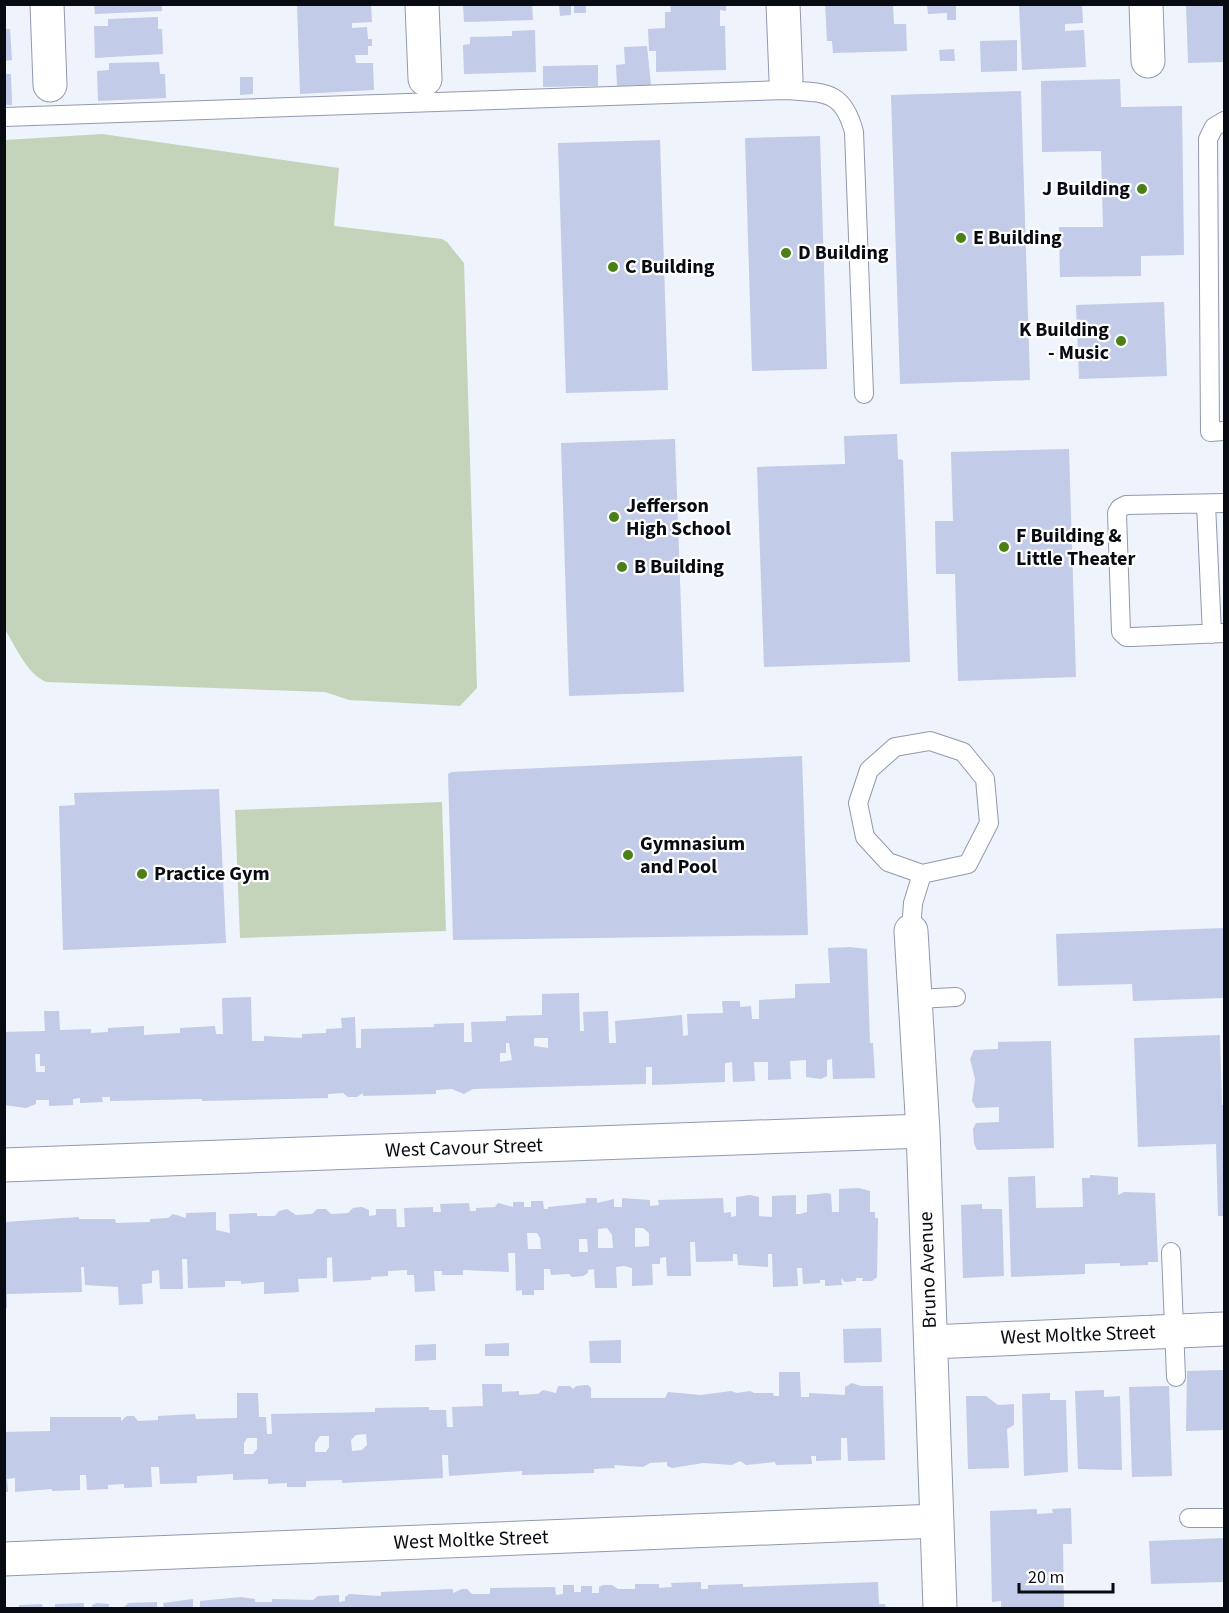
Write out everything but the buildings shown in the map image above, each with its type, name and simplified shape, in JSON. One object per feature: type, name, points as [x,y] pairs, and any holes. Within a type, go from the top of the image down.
[{"type":"street","points":[[47,4],[50,84]]},
{"type":"street","points":[[422,4],[425,79]]},
{"type":"street","points":[[783,4],[786,84]]},
{"type":"street","points":[[1146,4],[1148,62]]},
{"type":"street","name":"Bruno Avenue","points":[[911,931],[923,1131],[940,1608]]},
{"type":"street","name":"West Cavour Street","points":[[4,1165],[923,1131]]},
{"type":"street","name":"West Moltke Street","points":[[931,1342],[1224,1329]]},
{"type":"street","name":"West Moltke Street","points":[[4,1559],[937,1521]]},
{"type":"lane","points":[[4,117],[786,84],[823,93],[840,100],[849,116],[854,132],[864,394]]},
{"type":"lane","points":[[1217,431],[1208,139],[1214,127],[1224,121]]},
{"type":"lane","points":[[1215,503],[1218,634],[1126,637],[1121,632],[1117,513],[1120,508],[1215,503]]},
{"type":"lane","points":[[930,741],[963,752],[985,779],[989,823],[968,864],[922,874],[888,862],[865,837],[858,803],[869,770],[895,747],[930,741]]},
{"type":"lane","points":[[911,931],[913,903],[922,874]]},
{"type":"lane","points":[[916,999],[956,997]]},
{"type":"lane","points":[[1171,1252],[1176,1377]]},
{"type":"lane","points":[[1189,1518],[1224,1518]]},
{"type":"green space","points":[[102,134],[339,168],[334,226],[442,239],[464,263],[477,688],[460,706],[349,700],[325,692],[46,682],[33,672],[22,658],[4,628],[5,140]]},
{"type":"green space","points":[[442,802],[446,931],[240,938],[235,810]]},
{"type":"place","name":"J Building","points":[[1142,189]]},
{"type":"place","name":"E Building","points":[[961,238]]},
{"type":"place","name":"D Building","points":[[786,253]]},
{"type":"place","name":"C Building","points":[[613,267]]},
{"type":"place","name":"K Building - Music","points":[[1121,341]]},
{"type":"place","name":"Jefferson High School","points":[[614,517]]},
{"type":"place","name":"F Building & Little Theater","points":[[1004,547]]},
{"type":"place","name":"B Building","points":[[622,567]]},
{"type":"place","name":"Gymnasium and Pool","points":[[628,855]]},
{"type":"place","name":"Practice Gym","points":[[142,874]]}]
